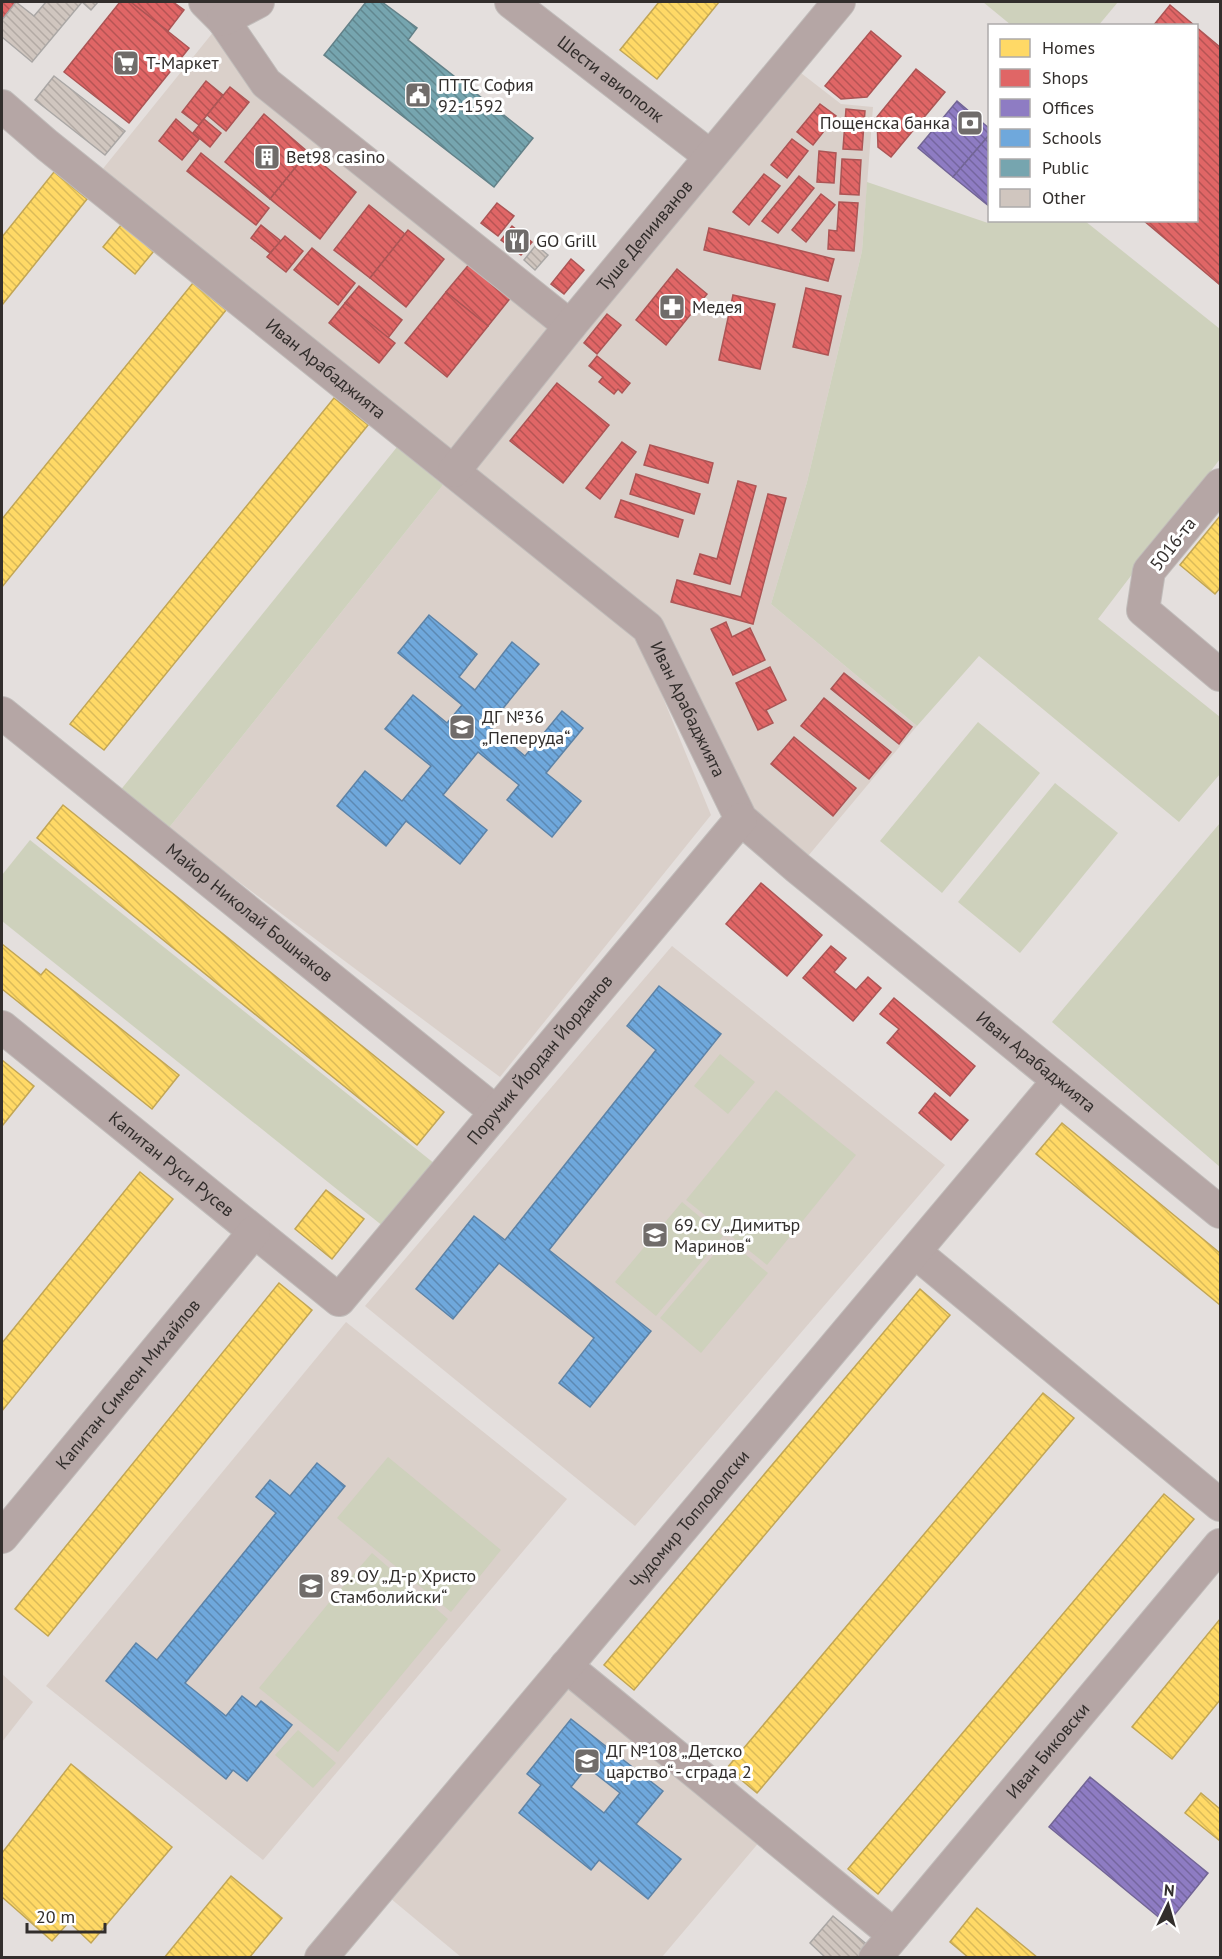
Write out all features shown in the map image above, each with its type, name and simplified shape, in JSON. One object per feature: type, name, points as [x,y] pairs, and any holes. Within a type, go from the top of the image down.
[{"type":"street","points":[[258,2],[214,11],[266,83],[570,326]]},
{"type":"street","name":"Шести авиополк","points":[[511,2],[710,156]]},
{"type":"street","name":"Туше Делииванов","points":[[454,471],[570,326],[839,2]]},
{"type":"street","name":"Иван Арабаджията","points":[[2,106],[47,145],[648,628],[741,819],[807,876],[1221,1212]]},
{"type":"street","name":"5016-та","points":[[1221,485],[1149,571],[1143,610],[1221,675]]},
{"type":"street","name":"Майор Николай Бошнаков","points":[[2,713],[496,1112]]},
{"type":"street","name":"Поручик Йордан Йорданов","points":[[339,1300],[741,819]]},
{"type":"street","name":"Капитан Руси Русев","points":[[2,1028],[339,1300]]},
{"type":"street","name":"Чудомир Топлодолски","points":[[321,1958],[1058,1081]]},
{"type":"street","name":"Капитан Симеон Михайлов","points":[[2,1537],[254,1232]]},
{"type":"street","points":[[915,1251],[1221,1505]]},
{"type":"street","name":"Иван Биковски","points":[[885,1946],[1221,1545]]},
{"type":"street","points":[[566,1666],[885,1946]]},
{"type":"shaded area","points":[[223,20],[266,83],[570,326],[788,63],[841,104],[873,107],[862,251],[807,482],[771,604],[917,726],[798,868],[741,819],[648,628],[93,181]]},
{"type":"shaded area","name":"ДГ №36 „Пеперуда“","points":[[443,485],[639,639],[711,815],[500,1077],[168,829]]},
{"type":"shaded area","name":"69. СУ „Димитър Маринов“","points":[[672,946],[945,1165],[635,1526],[365,1306]]},
{"type":"shaded area","name":"89. ОУ „Д-р Христо Стамболийски“","points":[[346,1322],[567,1499],[263,1860],[46,1686]]},
{"type":"shaded area","points":[[2,1674],[33,1702],[2,1742]]},
{"type":"shaded area","name":"ДГ №108 „Детско царство“ - сграда 2","points":[[573,1683],[761,1840],[662,1957],[461,1957],[390,1898]]},
{"type":"green space","points":[[983,2],[1118,2],[1100,24],[1010,24]]},
{"type":"green space","points":[[867,182],[988,223],[1086,222],[1220,329],[1220,459],[1098,619],[1220,717],[1220,774],[1179,822],[979,656],[917,726],[771,604],[807,482],[862,251]]},
{"type":"green space","points":[[397,447],[443,485],[168,829],[119,792]]},
{"type":"green space","points":[[978,722],[1040,773],[942,893],[880,841]]},
{"type":"green space","points":[[1055,783],[1118,833],[1020,953],[958,902]]},
{"type":"green space","points":[[1220,823],[1220,1167],[1052,1022]]},
{"type":"green space","points":[[30,840],[445,1172],[394,1235],[2,921],[2,875]]},
{"type":"green space","points":[[720,1054],[755,1082],[728,1114],[694,1086]]},
{"type":"green space","points":[[776,1090],[856,1155],[767,1265],[686,1200]]},
{"type":"green space","points":[[682,1202],[723,1236],[656,1316],[615,1282]]},
{"type":"green space","points":[[727,1239],[768,1273],[701,1353],[660,1318]]},
{"type":"green space","points":[[388,1457],[501,1550],[451,1612],[337,1518]]},
{"type":"green space","points":[[372,1553],[448,1619],[338,1752],[259,1688]]},
{"type":"green space","points":[[298,1730],[336,1763],[313,1788],[275,1755]]},
{"type":"building: Homes","points":[[659,2],[719,2],[657,79],[620,50]]},
{"type":"building: Homes","points":[[54,172],[87,199],[2,305],[2,237]]},
{"type":"building: Homes","points":[[126,219],[158,246],[135,274],[103,247]]},
{"type":"building: Homes","points":[[193,283],[226,310],[2,587],[2,519]]},
{"type":"building: Homes","points":[[334,398],[368,425],[104,750],[70,724]]},
{"type":"building: Homes","points":[[1220,516],[1220,588],[1215,594],[1180,565]]},
{"type":"building: Homes","points":[[63,805],[444,1112],[417,1145],[37,838]]},
{"type":"building: Homes","points":[[2,944],[41,975],[46,969],[179,1075],[152,1109],[2,989]]},
{"type":"building: Homes","points":[[2,1060],[34,1086],[2,1126]]},
{"type":"building: Homes","points":[[1062,1123],[1220,1253],[1220,1305],[1036,1154]]},
{"type":"building: Homes","points":[[140,1172],[173,1199],[2,1411],[2,1343]]},
{"type":"building: Homes","points":[[326,1190],[364,1219],[332,1259],[295,1229]]},
{"type":"building: Homes","points":[[279,1283],[312,1310],[48,1636],[15,1609]]},
{"type":"building: Homes","points":[[920,1289],[950,1315],[634,1690],[604,1665]]},
{"type":"building: Homes","points":[[1043,1393],[1074,1418],[757,1793],[727,1768]]},
{"type":"building: Homes","points":[[1164,1494],[1194,1519],[878,1894],[848,1869]]},
{"type":"building: Homes","points":[[1220,1619],[1220,1700],[1172,1759],[1132,1727]]},
{"type":"building: Homes","points":[[71,1764],[172,1847],[91,1943],[69,1922],[52,1941],[2,1897],[2,1853]]},
{"type":"building: Homes","points":[[1201,1793],[1220,1809],[1220,1841],[1185,1813]]},
{"type":"building: Homes","points":[[231,1876],[282,1918],[249,1958],[164,1958]]},
{"type":"building: Homes","points":[[977,1908],[1038,1958],[969,1958],[950,1942]]},
{"type":"building: Shops","points":[[2,2],[16,2],[2,20]]},
{"type":"building: Shops","points":[[120,2],[131,2],[189,48],[129,123],[64,72]]},
{"type":"building: Shops","points":[[131,2],[173,2],[184,10],[168,31]]},
{"type":"building: Shops","points":[[1170,5],[1193,24],[1155,24]]},
{"type":"building: Shops","points":[[1198,29],[1220,47],[1220,285],[1145,222],[1198,222]]},
{"type":"building: Shops","points":[[871,31],[901,56],[867,97],[841,99],[825,86]]},
{"type":"building: Shops","points":[[916,69],[945,92],[891,157],[878,147],[877,117]]},
{"type":"building: Shops","points":[[206,81],[223,95],[199,125],[182,112]]},
{"type":"building: Shops","points":[[230,87],[249,102],[226,131],[207,115]]},
{"type":"building: Shops","points":[[820,104],[836,116],[813,145],[797,132]]},
{"type":"building: Shops","points":[[846,109],[865,111],[862,150],[843,149]]},
{"type":"building: Shops","name":"Bet98 casino","points":[[264,114],[308,152],[270,199],[225,162]]},
{"type":"building: Shops","points":[[176,119],[199,139],[182,160],[159,141]]},
{"type":"building: Shops","points":[[204,119],[221,133],[210,147],[193,133]]},
{"type":"building: Shops","points":[[792,139],[808,151],[787,178],[771,165]]},
{"type":"building: Shops","points":[[819,151],[836,153],[834,183],[817,182]]},
{"type":"building: Shops","points":[[308,152],[356,192],[320,239],[270,199]]},
{"type":"building: Shops","points":[[201,153],[269,208],[256,225],[187,171]]},
{"type":"building: Shops","points":[[842,159],[861,160],[859,195],[840,194]]},
{"type":"building: Shops","points":[[764,174],[780,186],[749,225],[733,212]]},
{"type":"building: Shops","points":[[799,176],[814,188],[778,233],[762,221]]},
{"type":"building: Shops","points":[[821,194],[835,205],[806,242],[792,230]]},
{"type":"building: Shops","points":[[839,202],[858,203],[854,251],[828,249],[829,230],[837,231]]},
{"type":"building: Shops","points":[[497,203],[514,216],[498,236],[481,223]]},
{"type":"building: Shops","points":[[369,205],[405,234],[370,278],[334,250]]},
{"type":"building: Shops","points":[[261,225],[281,241],[270,253],[251,238]]},
{"type":"building: Shops","points":[[512,226],[532,242],[521,255],[501,240]]},
{"type":"building: Shops","points":[[709,228],[834,259],[828,281],[704,250]]},
{"type":"building: Shops","points":[[408,230],[444,259],[406,307],[370,278]]},
{"type":"building: Shops","points":[[285,236],[303,251],[286,272],[267,257]]},
{"type":"building: Shops","points":[[312,248],[355,283],[338,305],[294,270]]},
{"type":"building: Shops","points":[[571,259],[584,270],[564,294],[551,284]]},
{"type":"building: Shops","points":[[471,262],[512,296],[488,326],[446,292]]},
{"type":"building: Shops","name":"Медея","points":[[677,269],[707,294],[666,345],[636,320]]},
{"type":"building: Shops","points":[[359,286],[402,320],[388,338],[345,303]]},
{"type":"building: Shops","points":[[806,288],[841,296],[828,355],[793,347]]},
{"type":"building: Shops","points":[[446,292],[488,326],[447,377],[405,343]]},
{"type":"building: Shops","points":[[733,295],[775,304],[760,369],[719,360]]},
{"type":"building: Shops","points":[[345,303],[395,343],[379,363],[329,323]]},
{"type":"building: Shops","points":[[607,314],[621,325],[597,354],[584,343]]},
{"type":"building: Shops","points":[[597,356],[630,383],[622,393],[618,389],[614,394],[599,382],[603,377],[589,366]]},
{"type":"building: Shops","points":[[557,383],[609,425],[563,483],[510,441]]},
{"type":"building: Shops","points":[[622,442],[636,452],[600,499],[586,488]]},
{"type":"building: Shops","points":[[650,445],[713,463],[708,483],[644,465]]},
{"type":"building: Shops","points":[[636,474],[700,494],[694,514],[630,494]]},
{"type":"building: Shops","points":[[738,481],[756,486],[730,584],[694,574],[700,554],[717,559]]},
{"type":"building: Shops","points":[[768,494],[786,498],[753,624],[671,602],[677,580],[741,597]]},
{"type":"building: Shops","points":[[621,500],[683,520],[678,537],[615,517]]},
{"type":"building: Shops","points":[[726,622],[732,637],[750,628],[765,660],[733,675],[711,629]]},
{"type":"building: Shops","points":[[770,667],[786,700],[766,710],[773,723],[758,730],[736,683]]},
{"type":"building: Shops","points":[[844,673],[912,727],[899,744],[831,689]]},
{"type":"building: Shops","points":[[824,698],[891,752],[869,779],[801,726]]},
{"type":"building: Shops","points":[[794,737],[856,788],[833,816],[771,764]]},
{"type":"building: Shops","points":[[761,883],[822,935],[787,976],[726,924]]},
{"type":"building: Shops","points":[[831,946],[846,958],[834,972],[856,990],[868,977],[881,988],[853,1021],[803,978]]},
{"type":"building: Shops","points":[[894,998],[975,1066],[950,1096],[887,1043],[899,1029],[880,1014]]},
{"type":"building: Shops","points":[[935,1093],[968,1120],[951,1140],[919,1113]]},
{"type":"building: Offices","points":[[957,101],[988,127],[988,136],[953,177],[918,148]]},
{"type":"building: Offices","points":[[988,136],[988,205],[953,177]]},
{"type":"building: Offices","points":[[1090,1777],[1208,1873],[1167,1924],[1049,1827]]},
{"type":"building: Schools","points":[[429,615],[477,654],[459,677],[475,690],[512,642],[539,664],[500,712],[495,709],[484,722],[525,756],[562,711],[583,728],[546,773],[581,801],[552,837],[507,800],[519,785],[478,752],[443,795],[487,830],[460,864],[406,821],[386,846],[337,806],[365,771],[402,801],[431,766],[385,729],[413,695],[447,723],[462,705],[398,653]]},
{"type":"building: Schools","points":[[659,986],[721,1034],[549,1250],[651,1331],[590,1407],[559,1383],[594,1338],[499,1263],[453,1319],[416,1289],[474,1216],[505,1240],[656,1050],[627,1026]]},
{"type":"building: Schools","points":[[317,1463],[345,1486],[185,1683],[226,1716],[242,1696],[256,1707],[261,1701],[292,1725],[247,1781],[233,1770],[226,1779],[106,1681],[136,1643],[157,1660],[276,1513],[256,1497],[270,1480],[290,1496]]},
{"type":"building: Schools","points":[[571,1719],[663,1791],[636,1824],[681,1859],[648,1899],[599,1860],[591,1870],[519,1813],[541,1785],[527,1774]],"holes":[[[587,1767],[620,1793],[604,1813],[571,1787]]]},
{"type":"building: Public","points":[[366,2],[382,2],[417,28],[408,40],[533,138],[494,187],[324,55]]},
{"type":"building: Other","points":[[16,2],[34,16],[46,2],[82,2],[32,62],[2,37],[2,20]]},
{"type":"building: Other","points":[[82,2],[98,2],[91,10]]},
{"type":"building: Other","points":[[54,76],[125,131],[105,155],[35,100]]},
{"type":"building: Other","points":[[536,245],[548,255],[535,270],[524,260]]},
{"type":"building: Other","points":[[833,1916],[870,1947],[861,1958],[826,1958],[810,1943]]},
{"type":"place","name":"Т-Маркет","points":[[126,63]]},
{"type":"place","name":"ПТТС София 92-1592","points":[[418,95]]},
{"type":"place","name":"Пощенска банка","points":[[970,123]]},
{"type":"place","name":"Bet98 casino","points":[[267,157]]},
{"type":"place","name":"GO Grill","points":[[517,241]]},
{"type":"place","name":"Медея","points":[[672,307]]},
{"type":"place","name":"ДГ №36 „Пеперуда“","points":[[462,727]]},
{"type":"place","name":"69. СУ „Димитър Маринов“","points":[[655,1235]]},
{"type":"place","name":"89. ОУ „Д-р Христо Стамболийски“","points":[[311,1586]]},
{"type":"place","name":"ДГ №108 „Детско царство“ - сграда 2","points":[[587,1761]]}]
